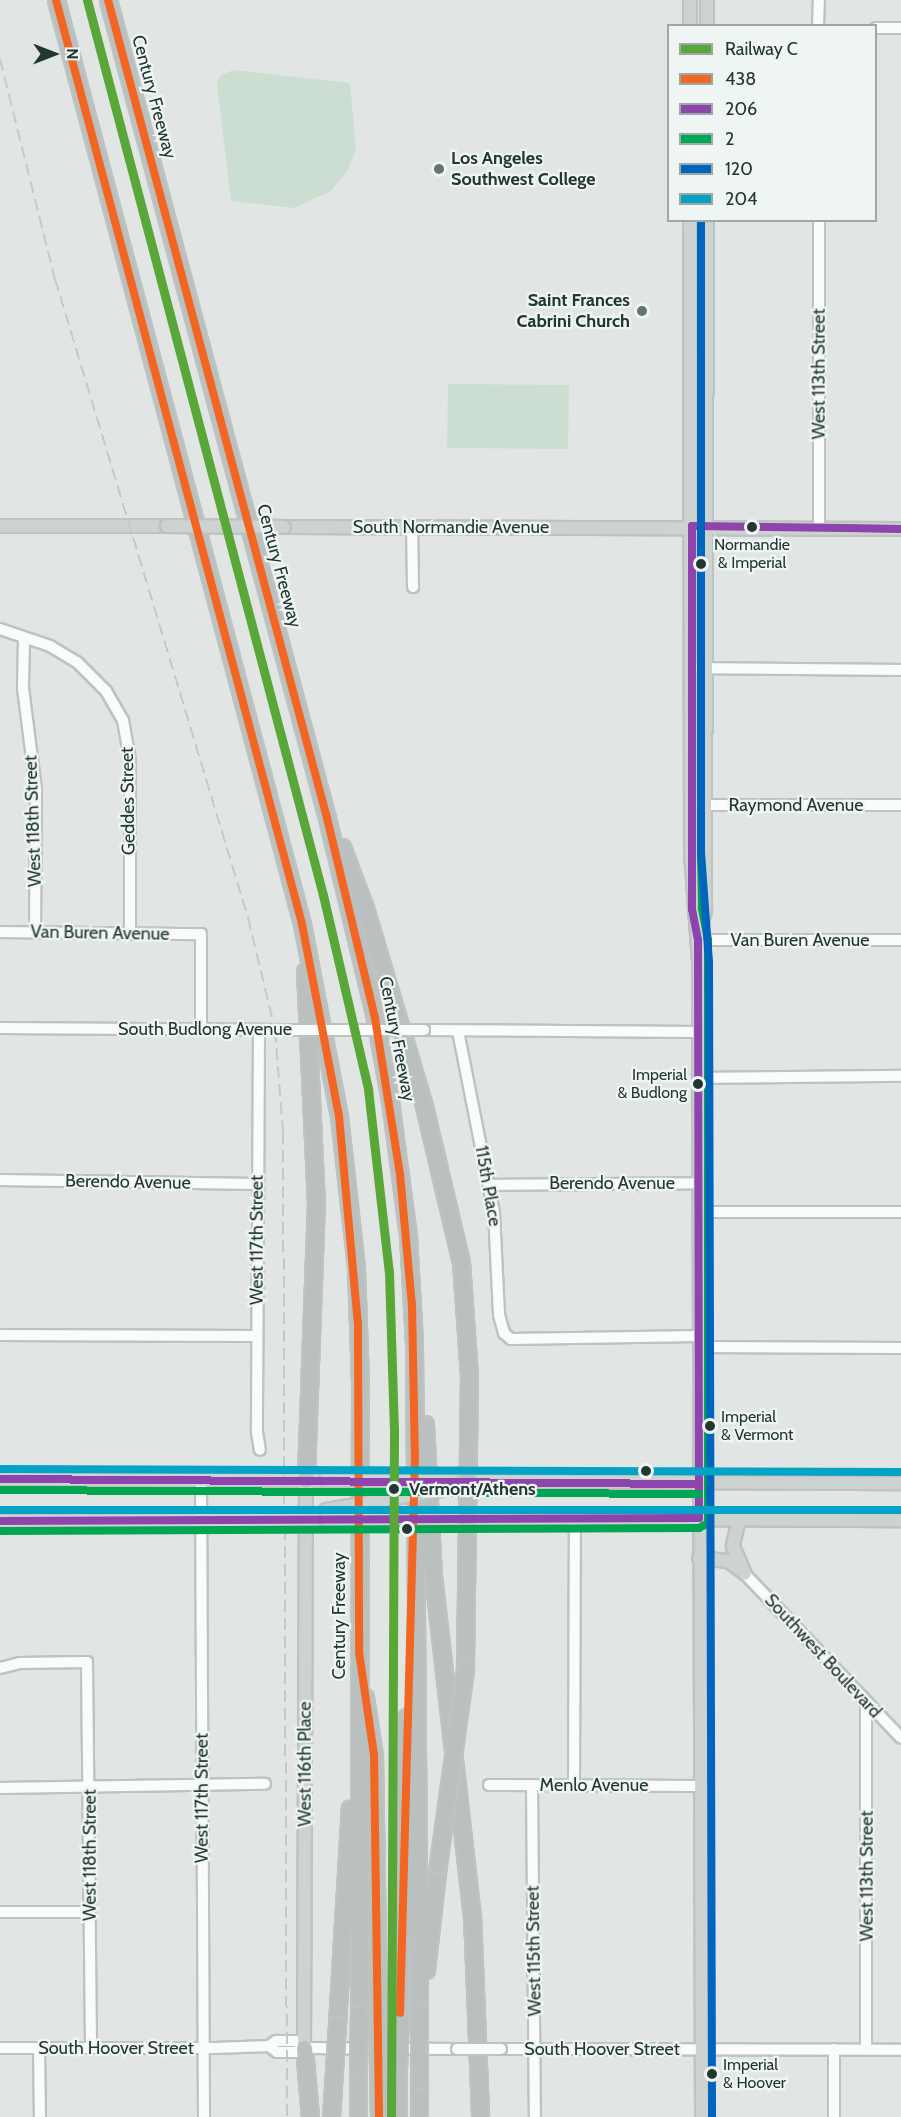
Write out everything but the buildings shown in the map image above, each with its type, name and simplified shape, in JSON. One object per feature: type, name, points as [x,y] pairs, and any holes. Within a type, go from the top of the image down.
[{"type":"highway","name":"Century Freeway","points":[[56,0],[302,924],[336,1094],[356,1268],[360,1382],[358,2117]]},
{"type":"highway","name":"Century Freeway","points":[[108,0],[327,818],[375,1018],[408,1236],[414,1344],[419,2117]]},
{"type":"highway","points":[[327,818],[352,870],[365,908],[452,1213],[466,1303],[459,1483],[465,1670],[419,2011]]},
{"type":"highway","points":[[302,924],[315,1112],[316,1201],[306,1480]]},
{"type":"highway","points":[[408,1236],[419,1325],[434,1575],[472,1915],[480,2117]]},
{"type":"highway","points":[[398,2117],[407,1695],[415,1528]]},
{"type":"highway","points":[[358,1652],[374,1755],[379,2117]]},
{"type":"highway","points":[[331,2117],[358,1715]]},
{"type":"highway","points":[[304,2048],[310,2117]]},
{"type":"main road","points":[[690,0],[690,24]]},
{"type":"main road","points":[[707,0],[707,24]]},
{"type":"main road","points":[[690,222],[691,828],[692,909],[698,940],[699,1032],[699,1786],[702,2117]]},
{"type":"main road","points":[[698,940],[705,909],[707,222]]},
{"type":"main road","name":"South Normandie Avenue","points":[[0,526],[692,526],[901,529]]},
{"type":"main road","points":[[691,828],[698,837],[698,886],[705,909]]},
{"type":"main road","points":[[0,1479],[325,1480],[459,1483],[901,1483]]},
{"type":"main road","name":"West 116th Place","points":[[304,2048],[306,1480]]},
{"type":"main road","points":[[0,1521],[306,1521],[459,1483]]},
{"type":"main road","points":[[326,1515],[461,1518],[901,1520]]},
{"type":"main road","points":[[739,1519],[733,1545],[745,1574]]},
{"type":"main road","points":[[699,1558],[728,1561],[745,1574]]},
{"type":"street","points":[[818,24],[819,0]]},
{"type":"street","points":[[877,28],[901,28]]},
{"type":"street","name":"West 113th Street","points":[[819,222],[819,528]]},
{"type":"street","points":[[412,527],[413,587]]},
{"type":"street","name":"Geddes Street","points":[[0,629],[50,646],[77,662],[106,691],[123,720],[130,760],[130,934]]},
{"type":"street","name":"West 118th Street","points":[[24,639],[23,688],[36,789],[35,932]]},
{"type":"street","points":[[691,668],[901,670]]},
{"type":"street","name":"Raymond Avenue","points":[[691,805],[901,805]]},
{"type":"street","name":"Van Buren Avenue","points":[[0,933],[201,934],[201,1029]]},
{"type":"street","name":"Van Buren Avenue","points":[[698,940],[901,940]]},
{"type":"street","name":"South Budlong Avenue","points":[[0,1028],[699,1032]]},
{"type":"street","name":"West 117th Street","points":[[259,1029],[257,1336],[260,1450]]},
{"type":"street","name":"115th Place","points":[[458,1031],[489,1185],[496,1235],[500,1316],[504,1333],[511,1339],[699,1342]]},
{"type":"street","points":[[699,1078],[901,1076]]},
{"type":"street","name":"Berendo Avenue","points":[[0,1180],[257,1184]]},
{"type":"street","name":"Berendo Avenue","points":[[489,1185],[699,1182]]},
{"type":"street","points":[[699,1212],[901,1212]]},
{"type":"street","points":[[0,1335],[257,1336]]},
{"type":"street","points":[[699,1342],[901,1348]]},
{"type":"street","name":"West 117th Street","points":[[201,1479],[204,2117]]},
{"type":"street","points":[[574,1784],[575,1518]]},
{"type":"street","name":"Southwest Boulevard","points":[[745,1574],[901,1738]]},
{"type":"street","name":"West 118th Street","points":[[0,1668],[28,1663],[87,1662],[91,2048]]},
{"type":"street","name":"West 113th Street","points":[[866,2049],[867,1702]]},
{"type":"street","points":[[0,1788],[90,1784],[265,1784]]},
{"type":"street","name":"Menlo Avenue","points":[[489,1785],[699,1786]]},
{"type":"street","name":"West 115th Street","points":[[532,1785],[535,2117]]},
{"type":"street","points":[[0,1912],[90,1912]]},
{"type":"street","name":"South Hoover Street","points":[[0,2048],[269,2046],[277,2052],[304,2048],[901,2050]]},
{"type":"street","points":[[39,2048],[40,2117]]},
{"type":"street","points":[[834,2049],[834,2117]]},
{"type":"green space","points":[[233,70],[350,83],[356,149],[348,170],[331,191],[294,208],[231,201],[217,84],[220,76]]},
{"type":"green space","points":[[448,384],[569,385],[568,449],[447,448]]},
{"type":"railway","points":[[0,59],[55,279],[248,918],[275,1030],[283,1132],[287,2117]]},
{"type":"rail line","name":"C","points":[[87,0],[323,895],[368,1089],[389,1272],[394,1430],[391,2117]]},
{"type":"transit line","name":"438","points":[[56,0],[302,924],[339,1116],[358,1324],[359,1652],[374,1755],[379,2117]]},
{"type":"transit line","name":"438","points":[[108,0],[327,818],[375,1018],[400,1174],[412,1305],[415,1456],[400,2013]]},
{"type":"transit line","name":"2","points":[[0,1531],[699,1528],[708,1523],[708,940],[702,908],[701,853],[701,222]]},
{"type":"transit line","name":"120","points":[[701,222],[701,853],[709,961],[712,2117]]},
{"type":"transit line","name":"206","points":[[0,1521],[699,1518],[698,940],[692,909],[692,526],[901,529]]},
{"type":"transit line","name":"204","points":[[0,1469],[901,1472]]},
{"type":"transit line","name":"206","points":[[0,1479],[699,1484]]},
{"type":"transit line","name":"2","points":[[0,1490],[699,1494]]},
{"type":"transit line","name":"204","points":[[0,1510],[901,1510]]},
{"type":"place","name":"Los Angeles Southwest College","points":[[439,169]]},
{"type":"place","name":"Saint Frances Cabrini Church","points":[[642,311]]},
{"type":"place","name":"Normandie & Imperial","points":[[752,527]]},
{"type":"place","name":"Imperial & Budlong","points":[[698,1084]]},
{"type":"place","name":"Imperial & Vermont","points":[[710,1426]]},
{"type":"place","name":"Vermont/Athens","points":[[394,1489]]},
{"type":"place","name":"Imperial & Hoover","points":[[712,2074]]}]
